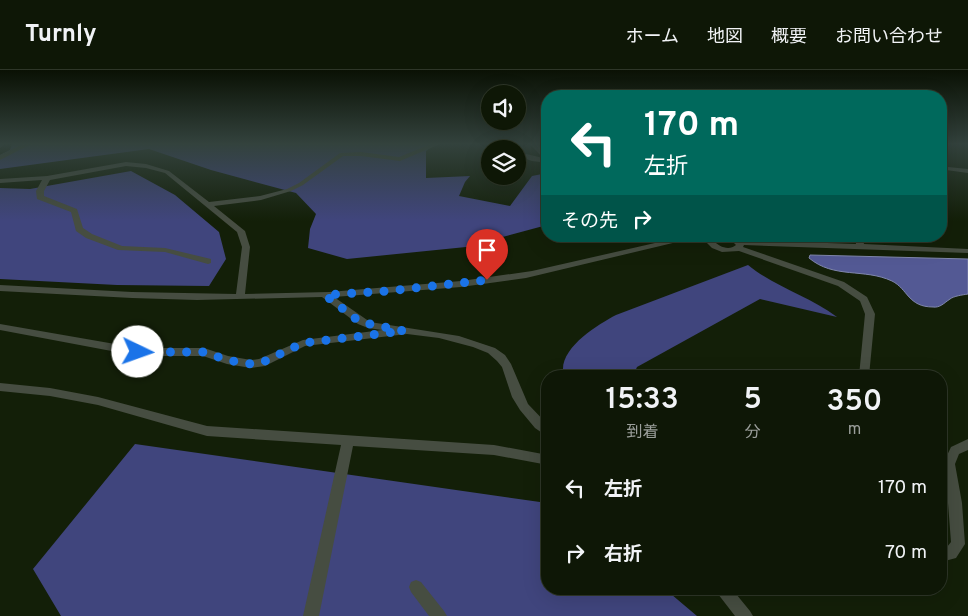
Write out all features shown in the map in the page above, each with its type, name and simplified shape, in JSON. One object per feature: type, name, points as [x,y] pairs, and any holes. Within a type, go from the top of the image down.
[{"type":"street","points":[[0,181],[47,178],[95,169]]},
{"type":"street","points":[[158,169],[167,172],[241,231],[246,247],[240,297]]},
{"type":"street","points":[[208,204],[261,198],[289,190],[321,169]]},
{"type":"street","points":[[953,169],[968,171]]},
{"type":"street","points":[[47,178],[40,191],[40,197],[74,211],[79,229],[89,236],[121,248],[165,250],[208,261]]},
{"type":"street","points":[[0,288],[100,294],[240,297],[388,291],[527,275],[668,242]]},
{"type":"street","points":[[711,242],[712,245],[722,250],[732,250],[739,245],[968,251]]},
{"type":"street","points":[[736,242],[739,245],[841,284],[864,299],[870,314],[865,370]]},
{"type":"street","points":[[860,242],[861,247]]},
{"type":"street","points":[[325,295],[360,322],[470,341],[496,352],[508,368],[518,398],[531,417],[541,426]]},
{"type":"street","points":[[0,327],[138,352],[204,352],[227,360],[251,364],[261,363],[303,343],[404,331]]},
{"type":"street","points":[[0,387],[50,392],[98,400],[207,431],[494,450],[541,459]]},
{"type":"street","points":[[311,616],[348,440]]},
{"type":"street","points":[[947,554],[951,553],[958,544],[955,503],[949,464],[954,451],[968,444]]},
{"type":"street","points":[[416,587],[439,616]]},
{"type":"street","points":[[728,595],[745,616]]},
{"type":"shaded area","points":[[209,169],[426,169],[426,178],[470,176],[459,196],[510,206],[532,176],[541,174],[541,227],[466,247],[347,259],[308,248],[310,229],[316,214],[296,193]]},
{"type":"shaded area","points":[[131,171],[175,195],[219,232],[226,259],[209,286],[117,285],[0,279],[0,188],[30,189]]},
{"type":"shaded area","points":[[810,255],[968,259],[968,294],[954,297],[938,307],[925,306],[913,301],[902,288],[892,281],[871,275],[829,269],[809,258]]},
{"type":"shaded area","points":[[748,265],[758,273],[815,303],[837,317],[760,299],[637,367],[636,370],[563,370],[566,357],[572,348],[589,332],[616,315]]},
{"type":"shaded area","points":[[135,444],[541,502],[541,595],[672,595],[697,616],[61,616],[33,569]]},
{"type":"route","points":[[138,352],[204,352],[227,360],[251,364],[261,363],[303,343],[404,331],[360,322],[325,295],[388,291],[487,280]]}]
